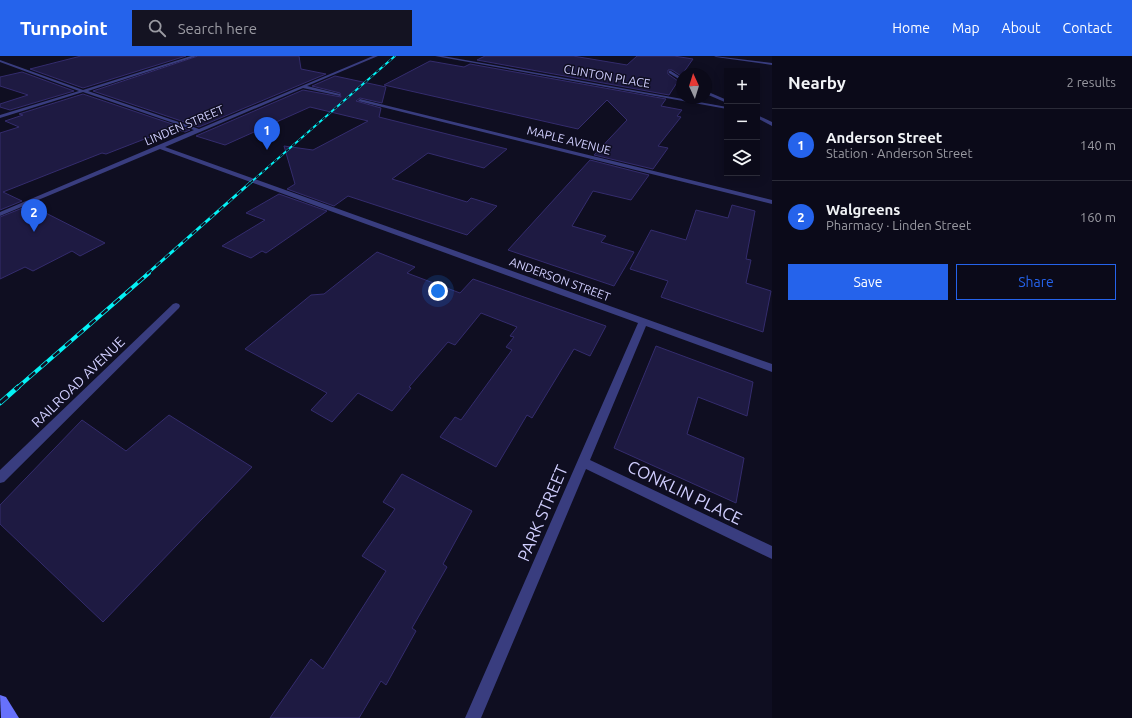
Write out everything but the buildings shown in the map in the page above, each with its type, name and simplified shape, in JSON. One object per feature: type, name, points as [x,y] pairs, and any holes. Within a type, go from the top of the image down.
[{"type":"main road","points":[[0,703],[11,718]]},
{"type":"street","points":[[0,117],[196,56]]},
{"type":"street","name":"LINDEN STREET","points":[[0,214],[376,56]]},
{"type":"street","name":"CLINTON PLACE","points":[[437,56],[724,107]]},
{"type":"street","points":[[716,56],[772,64]]},
{"type":"street","points":[[0,61],[83,92],[198,130]]},
{"type":"street","points":[[670,72],[676,76]]},
{"type":"street","points":[[304,87],[338,94]]},
{"type":"street","points":[[712,95],[724,101]]},
{"type":"street","name":"MAPLE AVENUE","points":[[360,100],[772,202]]},
{"type":"street","points":[[760,118],[772,124]]},
{"type":"street","name":"ANDERSON STREET","points":[[160,147],[772,368]]},
{"type":"street","name":"RAILROAD AVENUE","points":[[0,478],[176,306]]},
{"type":"street","name":"PARK STREET","points":[[473,718],[643,322]]},
{"type":"street","name":"CONKLIN PLACE","points":[[583,462],[772,553]]},
{"type":"railway","points":[[250,183],[395,56]]},
{"type":"railway","points":[[147,274],[251,182]]},
{"type":"railway","points":[[17,388],[149,273]]},
{"type":"railway","points":[[0,403],[18,387]]},
{"type":"place","name":"Anderson Street","points":[[267,150]]},
{"type":"place","name":"Walgreens","points":[[34,232]]}]
